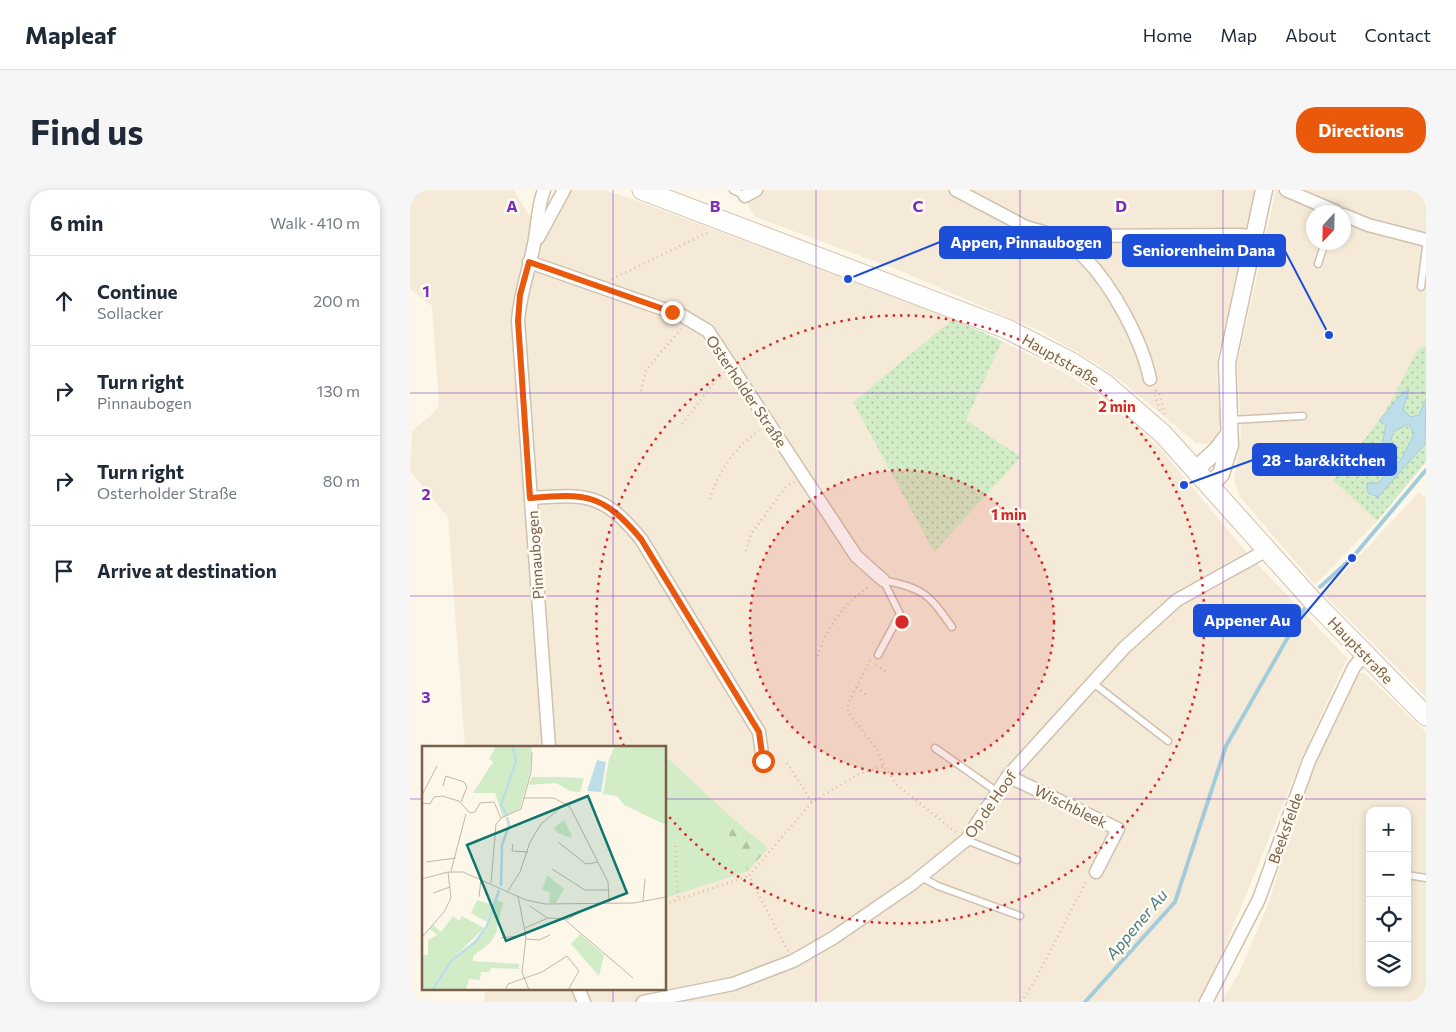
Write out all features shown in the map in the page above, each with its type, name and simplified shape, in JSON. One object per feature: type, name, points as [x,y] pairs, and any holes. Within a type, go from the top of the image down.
[{"type":"main road","name":"Hauptstraße","points":[[642,190],[954,308],[1039,344],[1074,363],[1111,389],[1155,427],[1196,469],[1267,550],[1364,655],[1426,716]]},
{"type":"street","name":"Pinnaubogen","points":[[544,190],[538,196],[534,245],[520,295],[518,321],[549,746]]},
{"type":"street","name":"Pinnaubogen","points":[[534,245],[564,190]]},
{"type":"street","points":[[956,190],[1026,227],[1057,236],[1241,235],[1253,237]]},
{"type":"street","points":[[1210,485],[1221,474],[1230,445],[1227,363],[1264,190]]},
{"type":"street","points":[[1286,190],[1319,205]]},
{"type":"street","points":[[1351,218],[1368,225],[1426,240]]},
{"type":"street","points":[[1057,236],[1086,259],[1107,285],[1140,348],[1153,384]]},
{"type":"street","name":"Osterholder Straße","points":[[529,262],[683,316],[708,330],[856,556],[883,580]]},
{"type":"street","points":[[1196,469],[1217,450],[1230,426]]},
{"type":"street","points":[[530,498],[568,494],[589,498],[601,502],[624,519],[641,539],[759,732],[763,761]]},
{"type":"street","name":"Op de Hoof","points":[[643,1002],[733,984],[793,961],[834,938],[920,877],[966,840],[996,791],[1008,776],[1124,648],[1178,600],[1267,550]]},
{"type":"street","name":"Beeksfelde","points":[[1206,1002],[1259,900],[1309,761],[1354,667],[1364,655]]},
{"type":"street","name":"Wischbleek","points":[[1008,776],[1118,829],[1096,872]]},
{"type":"street","points":[[579,990],[584,1002]]},
{"type":"lane","points":[[733,190],[751,193]]},
{"type":"lane","points":[[1422,287],[1426,247]]},
{"type":"lane","points":[[1318,264],[1322,250]]},
{"type":"lane","points":[[1230,426],[1303,416]]},
{"type":"lane","points":[[883,580],[911,586],[927,595],[952,627]]},
{"type":"lane","points":[[878,655],[900,614],[883,580]]},
{"type":"lane","points":[[1092,683],[1168,741]]},
{"type":"lane","points":[[935,748],[996,791]]},
{"type":"lane","points":[[966,840],[1017,860]]},
{"type":"lane","points":[[1411,875],[1426,878]]},
{"type":"lane","points":[[920,877],[938,886],[1020,916]]},
{"type":"path","points":[[606,282],[717,229]]},
{"type":"path","points":[[641,391],[646,370],[686,324]]},
{"type":"path","points":[[682,424],[716,380],[728,372]]},
{"type":"path","points":[[1153,384],[1160,412]]},
{"type":"path","points":[[1153,384],[1160,395],[1166,417],[1163,421]]},
{"type":"path","points":[[710,499],[715,481],[747,438],[764,428]]},
{"type":"path","points":[[746,551],[751,534],[786,487],[798,480]]},
{"type":"path","points":[[818,656],[822,639],[856,595],[870,586]]},
{"type":"path","points":[[886,672],[870,660],[848,704],[848,712],[878,752],[884,766],[897,785],[966,840]]},
{"type":"path","points":[[856,687],[867,696]]},
{"type":"path","points":[[787,763],[812,802]]},
{"type":"path","points":[[666,904],[749,876],[812,802],[859,774],[884,766]]},
{"type":"path","points":[[675,846],[678,899]]},
{"type":"path","points":[[1021,1002],[1032,986],[1084,882],[1096,872]]},
{"type":"path","points":[[749,876],[793,961]]},
{"type":"shaded area","points":[[410,190],[514,190],[528,214],[554,225],[572,190],[604,190],[953,319],[853,402],[1021,457],[966,420],[1002,341],[1061,371],[1095,392],[1159,447],[1247,553],[1347,658],[1302,758],[1202,1002],[485,1002],[484,990],[666,990],[666,746],[465,746],[448,517],[410,471],[412,431],[432,414],[439,405],[432,306],[410,289]]},
{"type":"shaded area","points":[[746,190],[1255,190],[1218,357],[1217,378],[1221,416],[1218,434],[1210,444],[1196,443],[1121,381],[1094,362],[1042,332],[896,269],[755,217],[748,206]]},
{"type":"shaded area","points":[[1276,190],[1426,190],[1426,345],[1418,349],[1385,412],[1333,479],[1377,521],[1315,585],[1240,497],[1234,481],[1241,434],[1237,365]]},
{"type":"shaded area","points":[[1419,492],[1426,498],[1426,697],[1324,594]]},
{"type":"shaded area","points":[[1360,673],[1364,673],[1426,732],[1426,1002],[1221,1002],[1240,971],[1269,902],[1292,826],[1315,765],[1356,676]]},
{"type":"green space","points":[[953,319],[1002,341],[966,420],[1021,457],[934,552],[853,402]]},
{"type":"green space","points":[[1426,345],[1426,399],[1419,415],[1411,417],[1403,410],[1409,390],[1379,421],[1386,425],[1388,448],[1394,431],[1409,424],[1414,434],[1402,458],[1368,493],[1425,444],[1426,440],[1426,462],[1377,521],[1333,480],[1385,412],[1418,349]]},
{"type":"green space","points":[[666,757],[739,824],[726,831],[748,871],[666,898]]},
{"type":"green space","points":[[739,824],[768,848],[748,871],[726,830]]},
{"type":"water","points":[[1409,389],[1403,410],[1411,417],[1419,415],[1426,399],[1425,444],[1378,497],[1368,493],[1367,483],[1378,483],[1402,458],[1414,434],[1409,424],[1394,431],[1388,448],[1379,460],[1386,425],[1379,421],[1398,398]]},
{"type":"waterway","name":"Appener Au","points":[[1320,587],[1352,558],[1426,470]]},
{"type":"waterway","name":"Appener Au","points":[[1085,1002],[1175,902],[1226,746],[1304,609]]},
{"type":"place","name":"Appen, Pinnaubogen","points":[[848,279]]},
{"type":"place","name":"Seniorenheim Dana","points":[[1329,335]]},
{"type":"place","name":"28 - bar&kitchen","points":[[1184,485]]},
{"type":"place","name":"Appener Au","points":[[1352,558]]},
{"type":"route","points":[[672,312],[529,262],[520,295],[518,321],[530,498],[568,494],[578,495],[601,502],[624,519],[641,539],[759,732],[763,761]]}]
